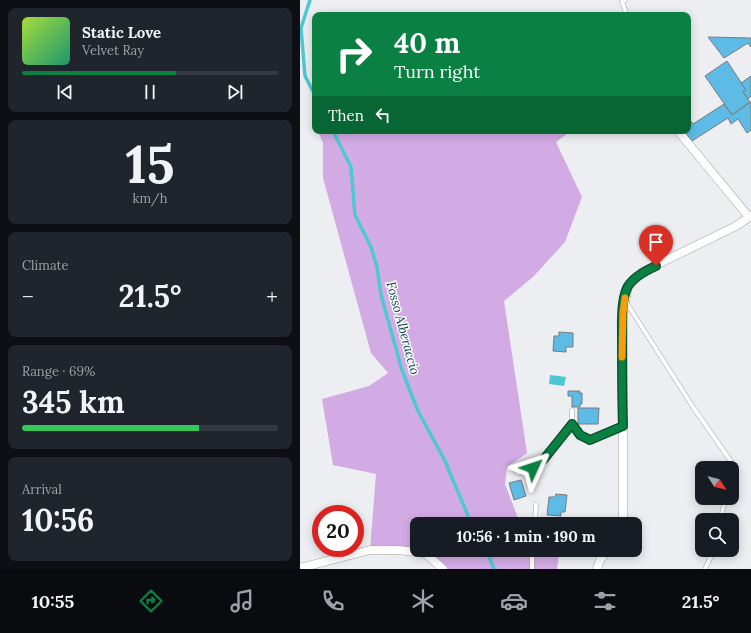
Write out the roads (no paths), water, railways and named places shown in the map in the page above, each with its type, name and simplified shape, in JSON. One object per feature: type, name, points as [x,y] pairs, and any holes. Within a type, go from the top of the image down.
[{"type":"street","points":[[623,517],[622,336],[624,300],[628,286],[642,272],[736,226],[750,216],[681,134]]},
{"type":"street","points":[[300,568],[370,550],[398,550],[425,553],[443,569]]},
{"type":"street","points":[[597,569],[602,557]]},
{"type":"lane","points":[[623,1],[625,12]]},
{"type":"lane","points":[[624,300],[693,407],[730,461]]},
{"type":"lane","points":[[572,410],[572,424],[580,435],[590,440],[623,426]]},
{"type":"lane","points":[[517,473],[523,473],[533,468],[544,459],[572,424]]},
{"type":"lane","points":[[535,517],[536,504]]},
{"type":"lane","points":[[532,557],[532,569]]},
{"type":"lane","points":[[705,569],[711,557]]},
{"type":"water","points":[[550,375],[566,377],[564,386],[549,384]]},
{"type":"waterway","name":"Fosso Alberaccio","points":[[310,0],[301,28],[305,76],[312,89]]},
{"type":"waterway","name":"Fosso Alberaccio","points":[[334,134],[351,167],[355,215],[371,247],[377,267],[381,295],[402,370],[418,411],[445,461],[469,517]]},
{"type":"waterway","name":"Fosso Alberaccio","points":[[489,557],[494,569]]}]
